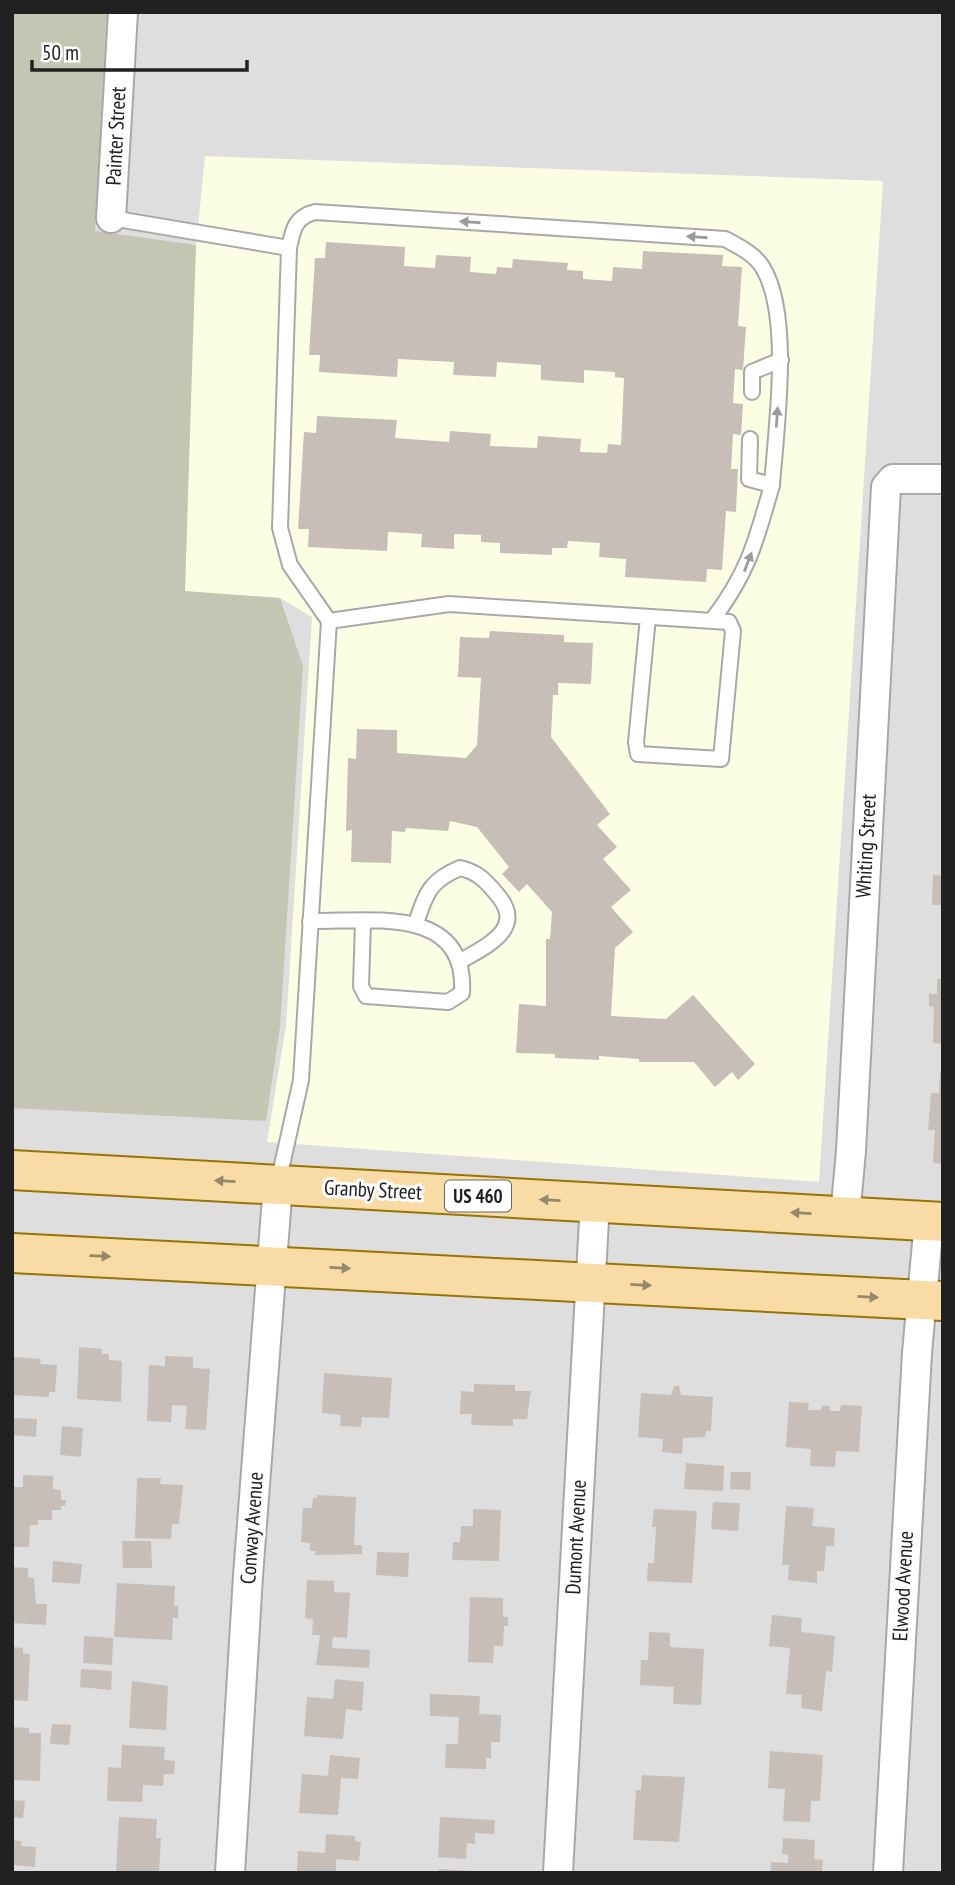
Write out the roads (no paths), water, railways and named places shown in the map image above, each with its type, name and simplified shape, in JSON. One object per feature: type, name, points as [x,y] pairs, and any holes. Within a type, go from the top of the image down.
[{"type":"main road","name":"Granby Street","points":[[12,1170],[936,1221]]},
{"type":"main road","points":[[12,1253],[932,1301]]},
{"type":"street","name":"Painter Street","points":[[111,218],[123,12]]},
{"type":"street","name":"Whiting Street","points":[[845,1216],[851,1151],[886,486],[893,479],[943,480]]},
{"type":"street","name":"Conway Avenue","points":[[230,1873],[278,1184]]},
{"type":"street","name":"Dumont Avenue","points":[[558,1873],[595,1202]]},
{"type":"street","points":[[932,1301],[936,1221]]},
{"type":"street","name":"Elwood Avenue","points":[[888,1873],[932,1301]]},
{"type":"lane","points":[[278,1184],[301,1080],[329,621],[290,565],[280,528],[289,248],[293,227],[302,215],[315,212],[725,239],[748,253],[763,267],[772,292],[781,360],[772,485],[748,565],[736,588],[713,619]]},
{"type":"lane","points":[[111,218],[289,248]]},
{"type":"lane","points":[[752,392],[752,372],[781,360]]},
{"type":"lane","points":[[750,439],[749,479],[772,485]]},
{"type":"lane","points":[[329,621],[449,604],[729,622],[733,631],[724,752],[721,759],[638,754],[636,742],[648,617]]},
{"type":"lane","points":[[416,923],[426,895],[435,882],[460,868],[481,876],[504,902],[509,918],[502,933],[459,962]]},
{"type":"lane","points":[[310,921],[363,922],[416,923],[434,929],[448,942],[459,962],[462,993],[448,1002],[366,996],[361,986],[363,922]]}]
